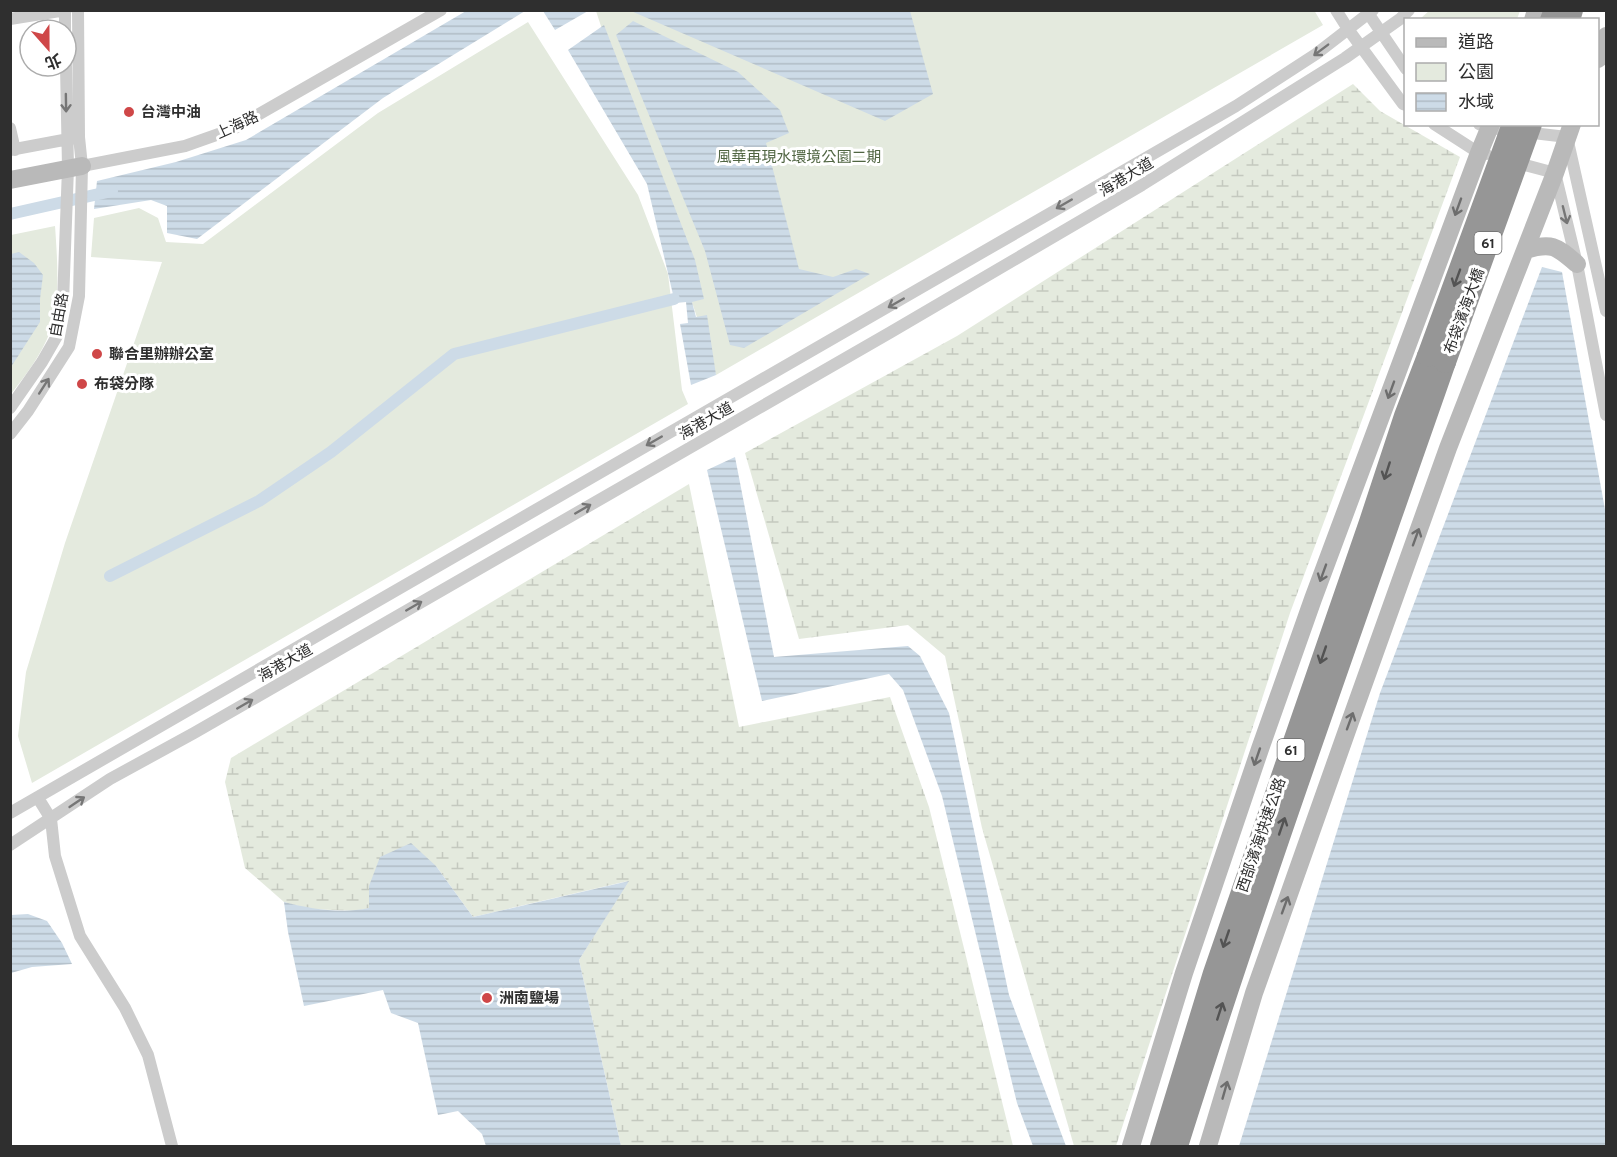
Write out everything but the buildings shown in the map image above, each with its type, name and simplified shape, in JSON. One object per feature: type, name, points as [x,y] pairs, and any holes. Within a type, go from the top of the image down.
[{"type":"highway","name":"布袋濱海大橋","points":[[1437,359],[1512,126]]},
{"type":"highway","name":"布袋濱海大橋","points":[[1437,359],[1530,126]]},
{"type":"highway","name":"西部濱海快速公路","points":[[1161,1146],[1214,973],[1405,416],[1437,359]]},
{"type":"highway","name":"西部濱海快速公路","points":[[1177,1146],[1437,359]]},
{"type":"highway","points":[[1156,1146],[1172,1108]]},
{"type":"street","points":[[10,19],[65,10]]},
{"type":"street","points":[[75,175],[79,137],[78,10]]},
{"type":"street","name":"上海路","points":[[10,180],[75,175],[185,146],[233,129],[441,10]]},
{"type":"street","points":[[1336,10],[1404,104]]},
{"type":"street","name":"海港大道","points":[[10,845],[110,779],[194,733],[891,332],[1142,185],[1361,47],[1409,10]]},
{"type":"street","points":[[1369,12],[1404,66]]},
{"type":"street","name":"海港大道","points":[[10,813],[1236,106],[1316,54],[1369,12]]},
{"type":"street","points":[[1599,56],[1606,36]]},
{"type":"street","points":[[66,78],[66,140],[75,175]]},
{"type":"street","points":[[1437,126],[1479,153],[1555,173]]},
{"type":"street","points":[[1131,1146],[1184,973],[1264,738],[1487,126],[1569,131]]},
{"type":"street","points":[[10,128],[17,149],[79,137]]},
{"type":"street","points":[[1208,1146],[1254,993],[1448,448],[1555,173],[1569,131]]},
{"type":"street","points":[[1569,131],[1605,293],[1606,311]]},
{"type":"street","points":[[1555,173],[1577,264],[1606,416]]},
{"type":"street","name":"自由路","points":[[10,434],[28,411],[69,347],[79,296],[81,220],[75,175]]},
{"type":"street","name":"自由路","points":[[10,408],[57,336],[63,302],[67,221],[75,175]]},
{"type":"street","points":[[1525,250],[1541,245],[1557,248],[1577,264],[1605,293]]},
{"type":"street","points":[[38,798],[51,819],[55,856],[80,936],[124,1008],[148,1055],[172,1146]]},
{"type":"green space","name":"風華再現水環境公園二期","points":[[1314,10],[1323,25],[716,375],[596,11]]},
{"type":"green space","points":[[1430,10],[1520,10],[1517,18],[1421,18]]},
{"type":"green space","points":[[528,22],[638,195],[668,274],[682,390],[688,404],[32,783],[18,736],[26,672],[65,543],[162,262],[91,257],[94,218],[139,208],[158,218],[166,242],[203,244],[378,113]]},
{"type":"green space","points":[[1353,84],[1380,111],[1460,157],[1290,613],[1116,1146],[1074,1146],[982,828],[945,656],[908,625],[799,639],[745,453],[957,336]]},
{"type":"green space","points":[[55,226],[57,280],[53,321],[38,357],[11,394],[11,235]]},
{"type":"green space","points":[[689,484],[739,727],[890,697],[929,807],[1013,1146],[621,1146],[579,960],[628,881],[473,917],[436,866],[369,886],[370,908],[356,911],[309,909],[284,902],[245,868],[225,782],[231,758]]},
{"type":"water","points":[[466,11],[525,11],[383,98],[197,239],[167,233],[167,206],[151,200],[94,209],[97,181],[176,162],[246,140]]},
{"type":"water","points":[[543,11],[588,11],[555,30]]},
{"type":"water","points":[[631,11],[910,11],[933,94],[885,121]]},
{"type":"water","points":[[633,21],[738,72],[780,110],[789,133],[766,143],[799,269],[833,277],[856,269],[870,274],[744,348],[730,345],[705,251],[616,35]]},
{"type":"water","points":[[604,25],[695,260],[704,299],[692,302],[696,317],[707,315],[716,375],[691,385],[680,324],[688,323],[686,302],[675,303],[647,184],[568,50]]},
{"type":"water","points":[[19,252],[34,263],[43,275],[40,322],[11,367],[11,254]]},
{"type":"water","points":[[1542,267],[1562,272],[1606,515],[1606,1146],[1239,1146],[1380,693]]},
{"type":"water","points":[[735,457],[774,657],[908,646],[920,656],[949,713],[1009,995],[1066,1146],[1033,1146],[1017,1103],[942,796],[903,690],[889,674],[762,701],[707,470]]},
{"type":"water","name":"洲南鹽場","points":[[411,843],[436,866],[473,917],[629,881],[579,960],[621,1146],[486,1146],[482,1134],[458,1111],[438,1115],[418,1023],[391,1013],[383,990],[304,1006],[284,902],[326,910],[348,911],[369,908],[369,886],[380,857]]},
{"type":"water","points":[[28,914],[47,921],[62,943],[72,964],[32,967],[11,973],[11,915]]},
{"type":"waterway","points":[[10,214],[112,191]]},
{"type":"waterway","points":[[110,576],[259,501],[331,452],[454,354],[674,299]]},
{"type":"place","name":"台灣中油","points":[[129,112]]},
{"type":"place","name":"聯合里辦辦公室","points":[[97,354]]},
{"type":"place","name":"布袋分隊","points":[[82,384]]},
{"type":"place","name":"洲南鹽場","points":[[487,998]]}]
